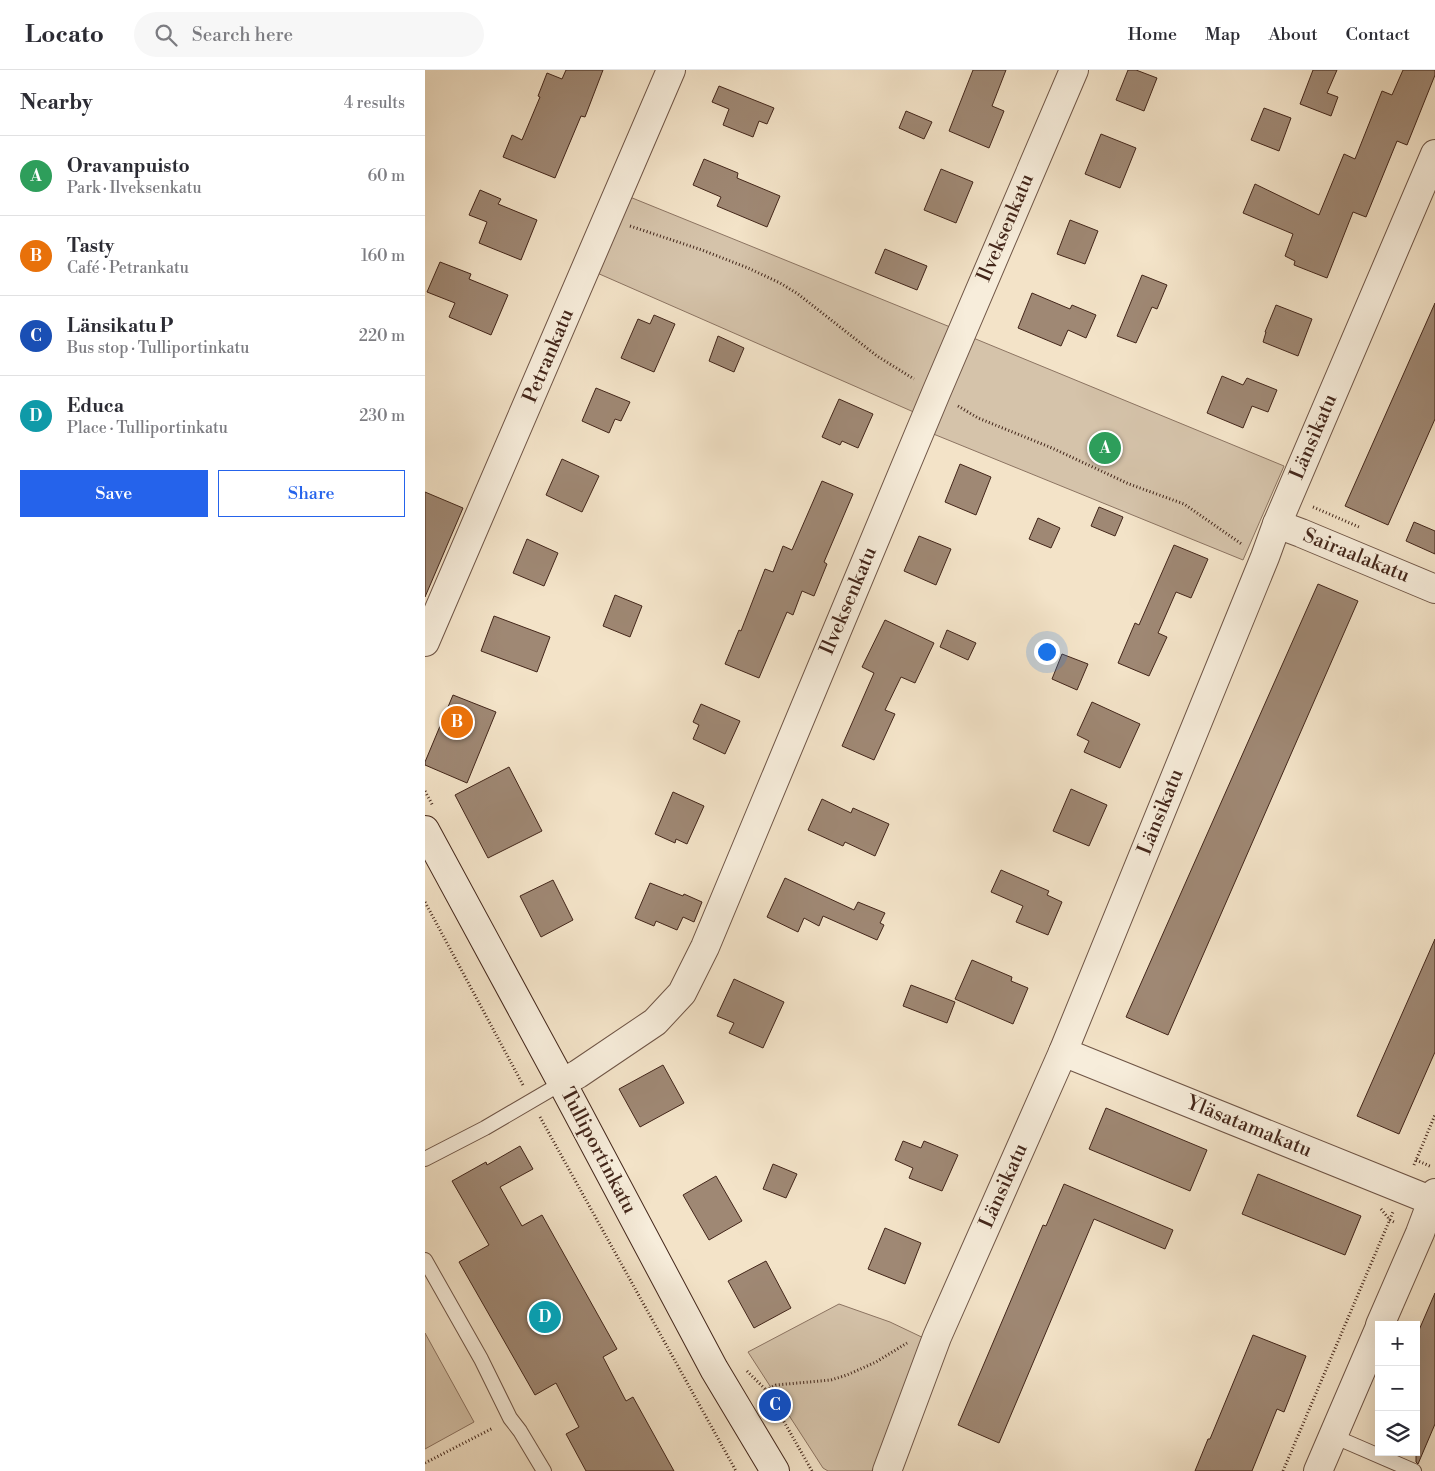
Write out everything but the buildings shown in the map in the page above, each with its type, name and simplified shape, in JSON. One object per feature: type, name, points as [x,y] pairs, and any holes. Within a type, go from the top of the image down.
[{"type":"street","name":"Petrankatu","points":[[425,642],[671,70]]},
{"type":"street","name":"Ilveksenkatu","points":[[562,1083],[655,1022],[682,993],[709,938],[936,393],[1074,70]]},
{"type":"street","name":"Länsikatu","points":[[887,1471],[937,1337],[1063,1052],[1277,524],[1435,154]]},
{"type":"street","name":"Sairaalakatu","points":[[1277,524],[1435,589]]},
{"type":"street","name":"Tulliportinkatu","points":[[425,830],[714,1369],[775,1471]]},
{"type":"street","name":"Yläsatamakatu","points":[[1063,1052],[1403,1189],[1434,1199]]},
{"type":"street","points":[[1383,1321],[1434,1199]]},
{"type":"street","points":[[1318,1471],[1375,1338]]},
{"type":"lane","points":[[425,1159],[485,1128],[562,1083]]},
{"type":"lane","points":[[425,1260],[481,1359],[510,1418],[520,1431],[543,1471]]},
{"type":"lane","points":[[1333,1436],[1414,1471]]},
{"type":"path","points":[[608,219],[702,250],[781,282],[877,356],[978,418],[1051,448],[1129,484],[1184,504],[1246,547]]},
{"type":"path","points":[[425,902],[531,1101],[736,1471]]},
{"type":"path","points":[[1283,1471],[1435,1115]]},
{"type":"path","points":[[1416,1160],[1435,1168]]},
{"type":"path","points":[[812,1471],[766,1390],[776,1385],[831,1380],[847,1375],[876,1362],[911,1341]]},
{"type":"path","points":[[425,1463],[483,1434],[510,1418]]},
{"type":"shaded area","points":[[620,193],[960,331],[925,417],[588,269]]},
{"type":"shaded area","points":[[966,335],[1284,466],[1243,560],[926,431]]},
{"type":"shaded area","points":[[839,1304],[890,1322],[930,1341],[872,1471],[828,1471],[823,1468],[748,1352]]},
{"type":"shaded area","points":[[425,1333],[474,1422],[425,1449]]},
{"type":"place","name":"Oravanpuisto","points":[[1105,448]]},
{"type":"place","name":"Tasty","points":[[457,722]]},
{"type":"place","name":"Educa","points":[[545,1317]]},
{"type":"place","name":"Länsikatu P","points":[[775,1405]]}]
